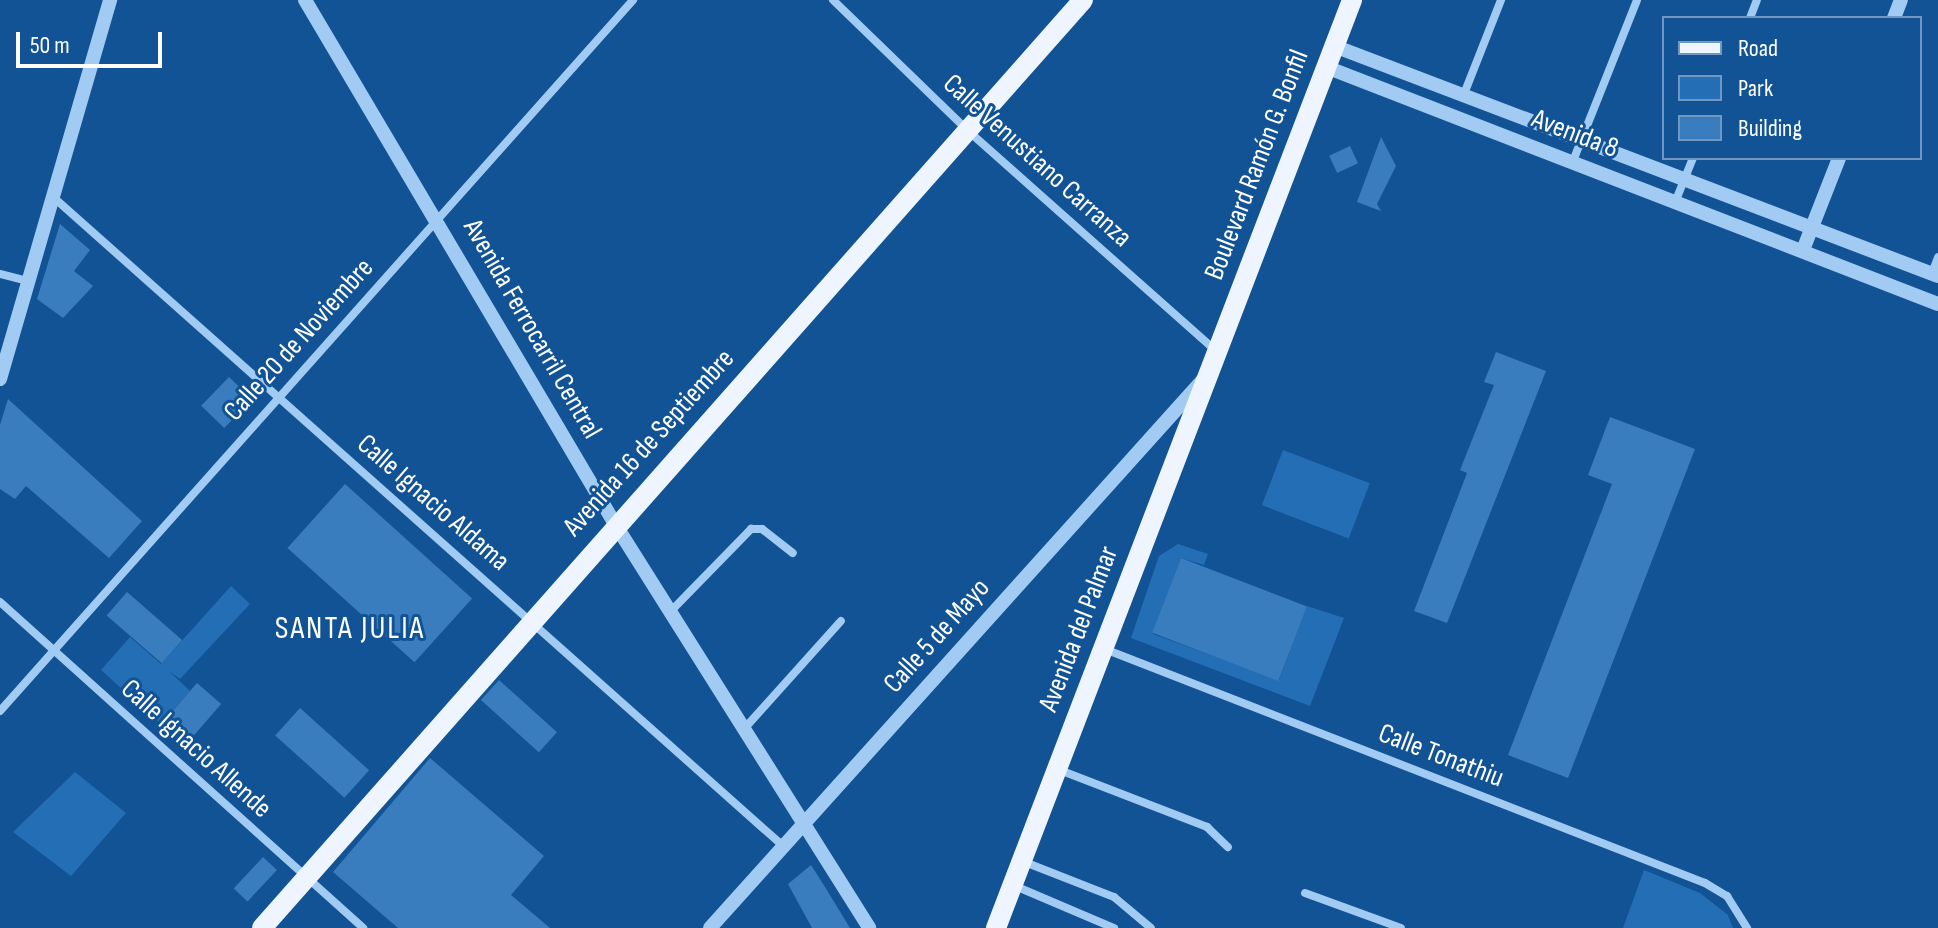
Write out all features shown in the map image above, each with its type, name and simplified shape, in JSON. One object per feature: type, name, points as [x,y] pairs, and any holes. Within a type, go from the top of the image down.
[{"type":"main road","name":"Avenida 16 de Septiembre","points":[[262,928],[615,524],[1083,0]]},
{"type":"main road","name":"Boulevard Ramón G. Bonfil","points":[[1215,350],[1352,0]]},
{"type":"main road","name":"Avenida del Palmar","points":[[996,928],[1215,350]]},
{"type":"street","points":[[0,379],[110,0]]},
{"type":"street","name":"Avenida Ferrocarril Central","points":[[305,0],[438,219],[615,524],[869,928]]},
{"type":"street","name":"Calle 20 de Noviembre","points":[[0,711],[633,0]]},
{"type":"street","name":"Calle Venustiano Carranza","points":[[833,0],[966,129],[1215,350]]},
{"type":"street","points":[[1464,94],[1501,0]]},
{"type":"street","points":[[1573,161],[1637,0]]},
{"type":"street","name":"Avenida 8","points":[[1334,46],[1583,137],[1935,274]]},
{"type":"street","name":"Avenida 8","points":[[1326,67],[1938,304]]},
{"type":"street","points":[[1676,200],[1692,160]]},
{"type":"street","points":[[1803,250],[1838,160]]},
{"type":"street","name":"Calle Ignacio Aldama","points":[[52,195],[783,846]]},
{"type":"street","points":[[1935,274],[1938,257]]},
{"type":"street","points":[[0,274],[28,281]]},
{"type":"street","name":"Calle 5 de Mayo","points":[[710,928],[1203,380]]},
{"type":"street","points":[[671,611],[751,529],[762,529],[793,553]]},
{"type":"street","name":"Calle Ignacio Allende","points":[[0,602],[55,648],[363,928]]},
{"type":"street","points":[[744,729],[841,621]]},
{"type":"street","name":"Calle Tonathiu","points":[[1102,648],[1705,883],[1727,896],[1747,928]]},
{"type":"street","points":[[1056,769],[1207,827],[1228,847]]},
{"type":"street","points":[[1022,861],[1114,897],[1151,928]]},
{"type":"street","points":[[1012,885],[1114,928]]},
{"type":"street","points":[[1305,893],[1401,928]]},
{"type":"green space","points":[[1283,450],[1370,483],[1349,538],[1262,505]]},
{"type":"green space","points":[[1178,544],[1208,554],[1204,565],[1181,558],[1153,634],[1279,680],[1307,606],[1344,618],[1310,706],[1131,638],[1159,556]]},
{"type":"green space","points":[[231,586],[250,604],[180,679],[169,671],[190,691],[161,724],[101,670],[130,637],[161,664]]},
{"type":"green space","points":[[75,772],[126,813],[71,876],[13,832]]},
{"type":"green space","points":[[1644,870],[1700,893],[1728,915],[1733,928],[1623,928]]},
{"type":"building","points":[[1381,137],[1396,166],[1377,204],[1381,211],[1357,202]]},
{"type":"building","points":[[1350,146],[1358,163],[1337,173],[1329,156]]},
{"type":"building","points":[[60,224],[90,250],[74,271],[93,286],[63,318],[37,299]]},
{"type":"building","points":[[1496,352],[1546,371],[1447,623],[1414,611],[1467,473],[1460,470],[1494,385],[1484,382]]},
{"type":"building","points":[[229,377],[252,399],[224,428],[201,406]]},
{"type":"building","points":[[8,399],[142,521],[109,558],[26,486],[15,499],[0,489],[0,425]]},
{"type":"building","points":[[1610,417],[1695,449],[1568,778],[1508,755],[1612,484],[1588,475]]},
{"type":"building","points":[[345,484],[472,598],[415,662],[287,548]]},
{"type":"building","points":[[1181,558],[1307,606],[1278,681],[1152,633]]},
{"type":"building","points":[[127,592],[182,640],[162,663],[107,615]]},
{"type":"building","points":[[499,680],[557,732],[539,752],[481,700]]},
{"type":"building","points":[[197,683],[221,704],[185,746],[161,725]]},
{"type":"building","points":[[300,708],[369,770],[344,798],[275,735]]},
{"type":"building","points":[[430,758],[544,856],[511,895],[550,928],[398,928],[333,872]]},
{"type":"building","points":[[263,857],[277,870],[248,901],[234,888]]},
{"type":"building","points":[[811,865],[850,928],[812,928],[788,884]]},
{"type":"district","name":"SANTA JULIA","points":[[350,629]]}]
